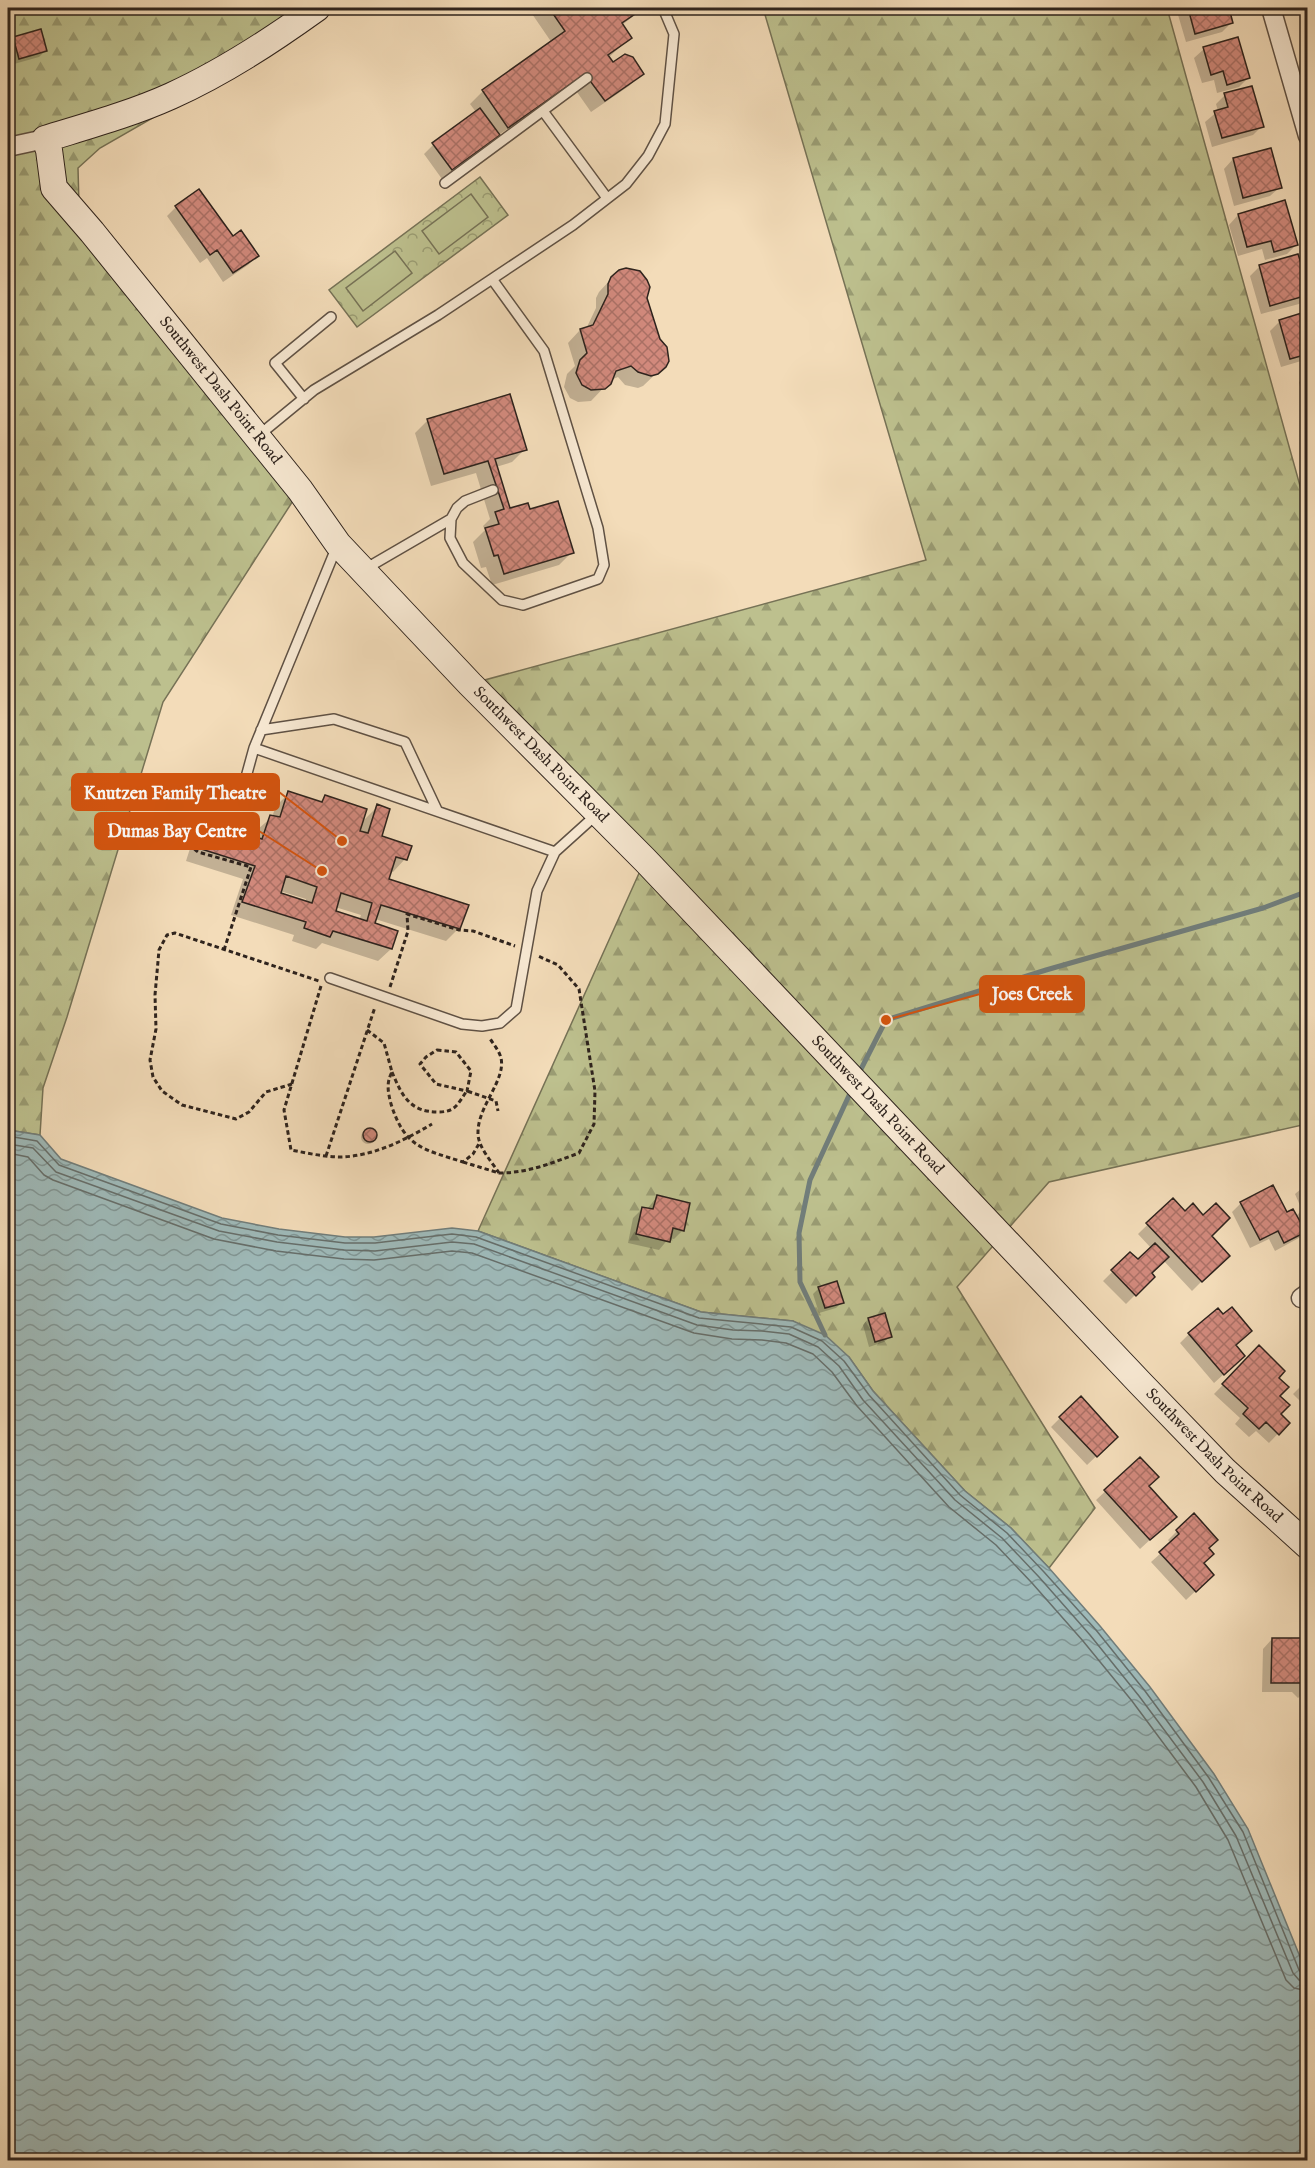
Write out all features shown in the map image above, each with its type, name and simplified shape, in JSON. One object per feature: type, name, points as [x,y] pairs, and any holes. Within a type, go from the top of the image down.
[{"type":"main road","points":[[45,139],[151,105],[193,86],[262,47],[317,8]]},
{"type":"main road","name":"Southwest Dash Point Road","points":[[45,139],[49,150],[54,188],[300,490],[338,544],[470,684],[598,813],[801,1025],[1225,1471],[1308,1546]]},
{"type":"street","points":[[1271,8],[1308,136]]},
{"type":"street","points":[[8,147],[45,139]]},
{"type":"lane","points":[[257,437],[304,399],[573,225],[626,184],[648,156],[665,124],[674,34],[663,8]]},
{"type":"lane","points":[[445,183],[587,78]]},
{"type":"lane","points":[[543,111],[607,198]]},
{"type":"lane","points":[[492,279],[544,351],[598,528],[604,565],[598,579],[523,605],[502,600],[464,562],[450,538],[451,519],[457,508],[465,501],[493,490]]},
{"type":"lane","points":[[304,399],[275,363],[331,317]]},
{"type":"lane","points":[[362,570],[451,519]]},
{"type":"lane","points":[[243,788],[261,730],[338,544]]},
{"type":"lane","points":[[261,730],[334,719],[405,742],[436,810]]},
{"type":"lane","points":[[254,748],[555,852]]},
{"type":"lane","points":[[330,978],[462,1024],[482,1026],[500,1023],[516,1009],[537,891],[555,852],[598,813]]},
{"type":"path","points":[[224,950],[251,867],[198,852],[192,847],[190,838],[204,795],[210,789],[229,794],[243,788]]},
{"type":"path","points":[[326,1156],[368,1030],[408,931],[407,914],[459,930],[473,931],[558,965],[579,989],[595,1092],[594,1124],[579,1153],[537,1168],[514,1173],[499,1173],[423,1149],[408,1138],[397,1122],[389,1095],[387,1080],[392,1072]]},
{"type":"path","points":[[292,1084],[266,1092],[249,1112],[236,1119],[183,1105],[162,1091],[153,1077],[150,1060],[156,1029],[154,995],[159,950],[167,935],[175,933],[322,982],[292,1084],[284,1110],[291,1150],[343,1157],[374,1151],[408,1138],[432,1124]]},
{"type":"path","points":[[482,1026],[501,1055],[502,1068],[488,1097],[477,1132],[480,1142],[499,1173]]},
{"type":"path","points":[[368,1030],[384,1043],[400,1091],[411,1105],[429,1112],[445,1112],[455,1107],[467,1091],[471,1071],[456,1052],[437,1050],[420,1064],[436,1084],[467,1091],[488,1097],[496,1101],[498,1111]]},
{"type":"path","points":[[463,1162],[473,1154],[480,1142]]},
{"type":"green space","points":[[8,8],[324,8],[266,53],[100,148],[78,168],[79,206],[300,490],[163,702],[67,1017],[43,1088],[40,1135],[8,1130]]},
{"type":"green space","points":[[763,8],[1167,8],[1302,493],[1307,492],[1307,1124],[1049,1182],[957,1287],[1095,1508],[1049,1568],[1011,1528],[965,1491],[873,1391],[849,1357],[793,1321],[701,1312],[478,1231],[645,860],[470,684],[926,560]]},
{"type":"green space","points":[[480,177],[508,215],[357,327],[329,290]]},
{"type":"green space","points":[[471,194],[488,217],[439,254],[422,231]]},
{"type":"green space","points":[[395,251],[412,273],[363,311],[346,288]]},
{"type":"water","points":[[8,1130],[40,1135],[61,1159],[222,1218],[279,1229],[345,1237],[374,1237],[452,1228],[478,1231],[701,1312],[793,1321],[825,1335],[849,1357],[873,1391],[965,1491],[1011,1528],[1100,1626],[1150,1687],[1214,1774],[1248,1829],[1307,1974],[1307,2160],[8,2160]]},
{"type":"building","points":[[549,8],[644,8],[622,23],[632,38],[608,55],[613,62],[625,54],[633,57],[644,74],[605,101],[585,74],[508,128],[482,90],[565,31]]},
{"type":"building","points":[[1188,8],[1229,8],[1233,23],[1195,34]]},
{"type":"building","points":[[41,29],[47,51],[19,59],[13,37]]},
{"type":"building","points":[[1238,37],[1250,78],[1227,85],[1223,71],[1211,75],[1203,47]]},
{"type":"building","points":[[1252,86],[1264,127],[1222,138],[1214,111],[1228,107],[1224,93]]},
{"type":"building","points":[[480,108],[500,135],[452,170],[432,143]]},
{"type":"building","points":[[1271,148],[1282,188],[1243,198],[1233,158]]},
{"type":"building","points":[[199,189],[233,236],[241,230],[259,256],[233,273],[217,250],[210,255],[175,206]]},
{"type":"building","points":[[1285,200],[1298,245],[1274,252],[1271,241],[1247,247],[1238,214]]},
{"type":"building","points":[[1298,254],[1308,285],[1308,295],[1270,306],[1259,265]]},
{"type":"building","points":[[626,268],[640,271],[647,280],[650,287],[647,298],[660,339],[667,347],[669,361],[658,374],[651,376],[638,372],[631,366],[616,371],[611,384],[605,389],[591,390],[582,385],[576,373],[580,360],[587,353],[580,329],[593,325],[608,294],[611,277],[619,270]]},
{"type":"building","points":[[1308,311],[1308,354],[1290,359],[1279,320]]},
{"type":"building","points":[[510,394],[527,450],[495,459],[510,508],[528,503],[530,509],[558,501],[574,553],[504,574],[498,555],[494,556],[485,528],[499,524],[495,512],[504,509],[488,461],[444,474],[427,419]]},
{"type":"building","points":[[288,791],[322,802],[325,795],[367,809],[360,831],[368,833],[377,804],[390,809],[382,836],[412,846],[407,860],[396,857],[389,879],[469,905],[460,929],[381,905],[375,923],[398,931],[392,949],[333,931],[330,937],[304,928],[306,922],[242,902],[255,866],[198,848],[207,822],[262,839],[270,815],[280,817]],"holes":[[[286,876],[317,887],[312,903],[281,893]],[[341,893],[372,903],[367,921],[336,911]]]},
{"type":"building","points":[[370,1128],[375,1130],[377,1135],[375,1140],[370,1142],[365,1140],[363,1135],[365,1130]]},
{"type":"building","points":[[1273,1185],[1287,1212],[1293,1209],[1306,1232],[1284,1243],[1278,1231],[1260,1240],[1240,1202]]},
{"type":"building","points":[[657,1195],[690,1203],[684,1231],[673,1228],[670,1242],[636,1234],[642,1207],[653,1209]]},
{"type":"building","points":[[1173,1198],[1185,1211],[1193,1203],[1203,1215],[1216,1203],[1230,1218],[1212,1236],[1230,1256],[1202,1282],[1146,1223]]},
{"type":"building","points":[[1155,1243],[1169,1257],[1152,1273],[1155,1277],[1136,1296],[1111,1270],[1130,1252],[1138,1259]]},
{"type":"building","points":[[837,1281],[844,1303],[825,1308],[818,1287]]},
{"type":"building","points":[[1232,1307],[1252,1331],[1236,1345],[1245,1356],[1224,1375],[1188,1333],[1218,1308],[1223,1314]]},
{"type":"building","points":[[885,1313],[892,1337],[875,1342],[868,1318]]},
{"type":"building","points":[[1259,1345],[1285,1371],[1279,1378],[1289,1387],[1280,1396],[1290,1405],[1281,1414],[1290,1423],[1279,1435],[1266,1422],[1259,1429],[1243,1414],[1248,1408],[1222,1384]]},
{"type":"building","points":[[1081,1396],[1118,1437],[1097,1457],[1059,1417]]},
{"type":"building","points":[[1140,1457],[1159,1477],[1149,1486],[1177,1517],[1150,1540],[1104,1490]]},
{"type":"building","points":[[1194,1513],[1218,1540],[1209,1548],[1214,1554],[1204,1563],[1214,1575],[1196,1592],[1159,1552],[1179,1534],[1176,1530]]},
{"type":"building","points":[[1272,1638],[1307,1638],[1308,1689],[1302,1683],[1271,1683]]},
{"type":"waterway","points":[[858,1075],[886,1020],[1046,970],[1263,908],[1308,891]]},
{"type":"waterway","points":[[825,1335],[800,1282],[799,1233],[810,1180],[852,1089]]},
{"type":"place","name":"Knutzen Family Theatre","points":[[342,841]]},
{"type":"place","name":"Dumas Bay Centre","points":[[322,871]]},
{"type":"place","name":"Joes Creek","points":[[886,1020]]}]
